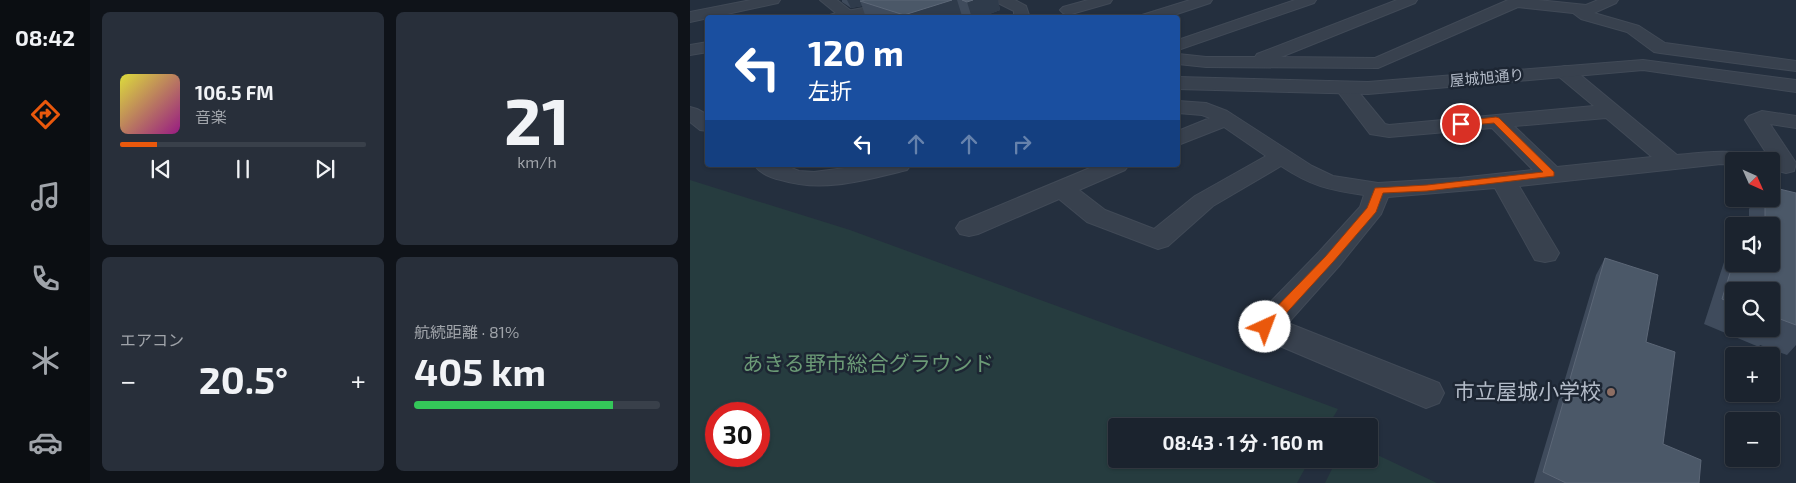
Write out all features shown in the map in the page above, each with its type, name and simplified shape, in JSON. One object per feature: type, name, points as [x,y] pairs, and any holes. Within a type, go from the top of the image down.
[{"type":"street","points":[[690,17],[773,0]]},
{"type":"street","points":[[828,0],[844,15]]},
{"type":"street","points":[[856,15],[931,0]]},
{"type":"street","points":[[1003,0],[1021,9],[1022,15]]},
{"type":"street","points":[[1052,0],[1074,14],[1105,0]]},
{"type":"street","points":[[1158,15],[1205,0]]},
{"type":"street","points":[[1253,62],[1410,0]]},
{"type":"street","points":[[1549,0],[1586,10]]},
{"type":"street","points":[[1611,0],[1581,13],[1633,29],[1660,48],[1796,66]]},
{"type":"street","points":[[1180,59],[1199,62],[1378,63],[1518,1],[1586,10]]},
{"type":"street","points":[[1180,44],[1302,4]]},
{"type":"street","points":[[1332,17],[1350,23]]},
{"type":"street","points":[[690,50],[705,47]]},
{"type":"street","name":"屋城旭通り","points":[[1180,83],[1368,88],[1648,65],[1796,86]]},
{"type":"street","points":[[1565,72],[1670,161]]},
{"type":"street","points":[[1345,88],[1378,130],[1390,131],[1612,111]]},
{"type":"street","points":[[1180,107],[1206,110],[1226,119],[1304,171],[1327,182],[1378,190],[1410,189],[1725,157]]},
{"type":"street","points":[[690,113],[705,124]]},
{"type":"street","points":[[1784,166],[1756,120],[1762,117],[1796,122]]},
{"type":"street","points":[[1180,138],[1226,119]]},
{"type":"street","points":[[1496,120],[1550,174]]},
{"type":"street","points":[[690,126],[705,126]]},
{"type":"street","points":[[1061,188],[1096,216],[1158,240],[1204,201],[1282,156]]},
{"type":"street","points":[[770,167],[783,174],[797,178],[818,179],[845,177],[890,167]]},
{"type":"street","points":[[969,228],[1111,167]]},
{"type":"street","points":[[1503,180],[1545,253]]},
{"type":"street","points":[[1378,190],[1372,209],[1329,259],[1265,327],[1426,392]]},
{"type":"green space","name":"あきる野市総合グラウンド","points":[[690,180],[850,230],[1338,409],[1333,418],[1108,418],[1108,468],[1305,468],[1297,483],[690,483]]},
{"type":"green space","points":[[1378,455],[1437,483],[1325,483],[1332,468],[1378,468]]},
{"type":"building","points":[[952,0],[904,15],[860,1]]},
{"type":"building","points":[[1780,189],[1796,193],[1796,325],[1780,319],[1780,282],[1727,282],[1730,272],[1780,272],[1780,217],[1765,217],[1765,208],[1780,208]]},
{"type":"building","points":[[1605,258],[1658,275],[1646,342],[1675,352],[1663,444],[1701,460],[1699,483],[1566,483],[1543,472]]},
{"type":"building","points":[[1725,289],[1725,300],[1722,299]]},
{"type":"place","name":"市立屋城小学校","points":[[1611,392]]},
{"type":"route","points":[[1265,327],[1329,259],[1372,209],[1378,190],[1427,188],[1550,174],[1496,120],[1461,124]]}]
